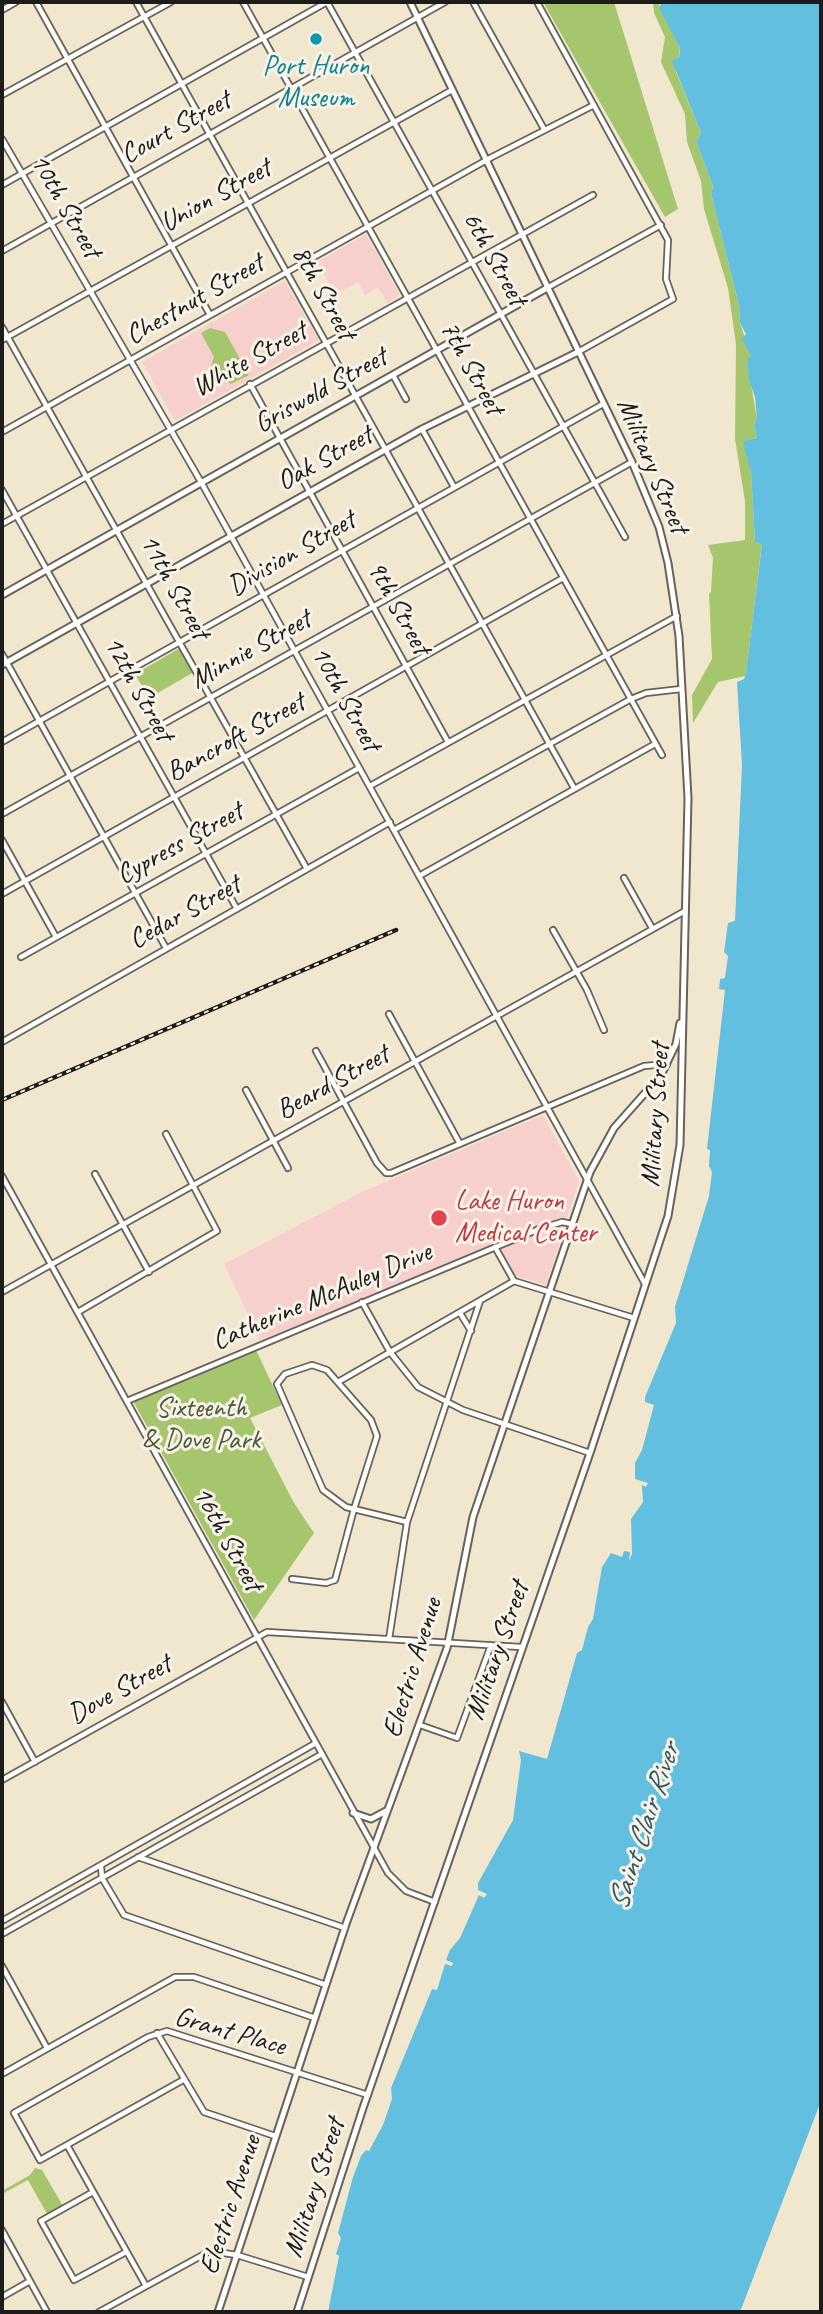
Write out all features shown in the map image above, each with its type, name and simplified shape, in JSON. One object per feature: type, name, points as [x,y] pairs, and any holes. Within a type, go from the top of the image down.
[{"type":"main road","name":"Military Street","points":[[297,2312],[368,2095],[590,1453],[645,1284],[676,1183],[683,1072],[688,798],[677,616],[659,527],[632,462],[410,2]]},
{"type":"main road","name":"Griswold Street","points":[[2,595],[547,289]]},
{"type":"main road","name":"Oak Street","points":[[4,664],[422,429],[578,352]]},
{"type":"main road","name":"Electric Avenue","points":[[218,2312],[345,1928],[449,1643],[457,1611],[467,1538],[587,1180],[606,1138],[653,1087],[668,1062],[683,1013]]},
{"type":"main road","points":[[668,1062],[680,1066],[683,1072]]},
{"type":"main road","points":[[354,1814],[371,1819],[389,1809]]},
{"type":"street","points":[[2,10],[16,2]]},
{"type":"street","points":[[36,2],[210,315]]},
{"type":"street","name":"8th Street","points":[[136,2],[574,788]]},
{"type":"street","points":[[2,95],[171,2]]},
{"type":"street","name":"7th Street","points":[[243,2],[662,755]]},
{"type":"street","points":[[2,185],[327,2]]},
{"type":"street","name":"6th Street","points":[[327,2],[625,537]]},
{"type":"street","name":"Court Street","points":[[2,251],[445,2]]},
{"type":"street","points":[[473,2],[544,129]]},
{"type":"street","points":[[537,2],[661,225]]},
{"type":"street","name":"Union Street","points":[[5,339],[452,90]]},
{"type":"street","name":"Chestnut Street","points":[[2,432],[485,161],[594,105]]},
{"type":"street","name":"10th Street","points":[[2,139],[201,482],[645,1284]]},
{"type":"street","name":"White Street","points":[[2,524],[406,296],[593,195]]},
{"type":"street","name":"Griswold Street","points":[[547,289],[661,225]]},
{"type":"street","name":"Oak Street","points":[[578,352],[673,299],[666,279],[668,240],[661,225]]},
{"type":"street","name":"11th Street","points":[[2,327],[5,339],[48,407],[307,869]]},
{"type":"street","points":[[393,375],[406,399]]},
{"type":"street","name":"9th Street","points":[[250,384],[448,742]]},
{"type":"street","name":"Division Street","points":[[2,742],[603,404]]},
{"type":"street","points":[[422,429],[454,487]]},
{"type":"street","name":"Minnie Street","points":[[2,814],[632,462]]},
{"type":"street","name":"12th Street","points":[[2,490],[237,909]]},
{"type":"street","name":"Bancroft Street","points":[[2,894],[564,578]]},
{"type":"street","points":[[370,786],[677,616]]},
{"type":"street","points":[[2,654],[4,664],[39,721],[166,948]]},
{"type":"street","points":[[394,831],[631,699],[646,693],[681,689]]},
{"type":"street","points":[[419,876],[655,744]]},
{"type":"street","name":"Cypress Street","points":[[21,957],[359,768]]},
{"type":"street","name":"Cedar Street","points":[[2,1042],[390,822]]},
{"type":"street","points":[[2,840],[57,937]]},
{"type":"street","points":[[624,878],[652,928]]},
{"type":"street","name":"Beard Street","points":[[2,1292],[685,911]]},
{"type":"street","points":[[553,930],[576,970],[604,1030]]},
{"type":"street","points":[[389,1014],[460,1144]]},
{"type":"street","points":[[316,1051],[386,1173],[397,1171],[651,1064],[668,1062]]},
{"type":"street","points":[[246,1090],[288,1168]]},
{"type":"street","points":[[78,1312],[215,1234],[215,1222],[166,1134]]},
{"type":"street","points":[[95,1174],[149,1272]]},
{"type":"street","name":"16th Street","points":[[2,1176],[374,1848],[397,1884],[414,1895],[435,1902]]},
{"type":"street","name":"Catherine McAuley Drive","points":[[127,1401],[495,1247],[562,1222],[573,1224]]},
{"type":"street","points":[[495,1247],[514,1282]]},
{"type":"street","points":[[338,1382],[514,1282],[634,1318]]},
{"type":"street","points":[[389,1639],[407,1522],[480,1301]]},
{"type":"street","points":[[362,1302],[390,1352],[418,1387],[448,1402],[590,1453]]},
{"type":"street","points":[[460,1313],[471,1332]]},
{"type":"street","points":[[292,1580],[326,1583],[335,1580],[354,1508],[376,1444],[376,1431],[371,1420],[327,1370],[316,1365],[294,1370],[277,1380],[319,1484],[334,1500],[354,1508],[407,1522]]},
{"type":"street","points":[[258,1637],[267,1632],[521,1647]]},
{"type":"street","name":"Dove Street","points":[[2,1780],[258,1637]]},
{"type":"street","points":[[420,1725],[457,1738],[491,1645]]},
{"type":"street","points":[[2,1702],[35,1762]]},
{"type":"street","points":[[2,1921],[316,1743]]},
{"type":"street","points":[[2,1934],[322,1754]]},
{"type":"street","points":[[138,1857],[345,1928]]},
{"type":"street","points":[[100,1866],[102,1878],[124,1916],[326,1985]]},
{"type":"street","points":[[2,1966],[47,2048]]},
{"type":"street","points":[[2,2074],[168,1980],[189,1976],[315,2018]]},
{"type":"street","name":"Grant Place","points":[[67,2145],[40,2160],[14,2113],[158,2033],[174,2032],[368,2095]]},
{"type":"street","points":[[158,2033],[204,2112],[275,2136]]},
{"type":"street","points":[[146,2286],[67,2145],[183,2080]]},
{"type":"street","points":[[93,2192],[41,2221],[74,2280],[126,2252]]},
{"type":"street","points":[[2,2230],[47,2312]]},
{"type":"street","points":[[99,2312],[208,2252],[237,2255],[308,2277]]},
{"type":"street","points":[[2,2297],[30,2281]]},
{"type":"shaded area","points":[[366,234],[400,295],[387,303],[378,287],[365,295],[358,282],[335,294],[317,262]]},
{"type":"shaded area","points":[[285,281],[319,340],[175,421],[142,362]]},
{"type":"shaded area","name":"Lake Huron Medical Center","points":[[543,1115],[579,1181],[546,1285],[516,1276],[498,1245],[260,1340],[224,1264],[364,1191]]},
{"type":"green space","points":[[543,2],[614,2],[678,209],[665,217]]},
{"type":"green space","points":[[653,2],[662,2],[659,5],[680,48],[676,72],[701,133],[696,141],[713,186],[711,194],[739,305],[740,323],[751,356],[747,360],[757,419],[754,426],[757,438],[745,441],[751,472],[755,542],[762,543],[746,672],[745,676],[718,682],[693,723],[692,695],[712,659],[709,594],[713,558],[708,545],[745,540],[745,501],[735,439],[736,344],[728,288],[704,209],[701,181],[687,142],[685,114],[661,62],[665,37],[654,13]]},
{"type":"green space","points":[[210,328],[225,332],[249,375],[231,384],[215,372],[211,366],[214,357],[201,333]]},
{"type":"green space","points":[[180,648],[194,672],[149,698],[135,674]]},
{"type":"green space","name":"Sixteenth & Dove Park","points":[[256,1350],[282,1405],[250,1418],[294,1503],[314,1533],[254,1620],[133,1401]]},
{"type":"green space","points":[[35,2168],[42,2170],[63,2206],[47,2214],[28,2180],[2,2194],[2,2191],[30,2175]]},
{"type":"water","name":"Saint Clair River","points":[[662,2],[821,2],[821,2101],[740,2312],[328,2312],[339,2256],[336,2254],[341,2238],[338,2233],[353,2177],[361,2156],[366,2150],[369,2151],[383,2125],[392,2099],[391,2088],[432,1989],[437,1990],[445,1964],[452,1966],[453,1963],[446,1960],[450,1950],[460,1938],[479,1895],[484,1898],[487,1894],[478,1890],[478,1883],[513,1820],[521,1760],[519,1751],[547,1759],[577,1653],[582,1650],[593,1619],[602,1567],[611,1553],[622,1557],[624,1551],[630,1552],[629,1561],[632,1554],[631,1519],[643,1502],[642,1485],[646,1487],[648,1483],[635,1479],[635,1463],[642,1450],[654,1405],[645,1402],[645,1397],[676,1323],[675,1307],[709,1196],[712,1172],[709,1166],[710,1150],[707,1149],[725,990],[719,989],[720,979],[725,978],[728,956],[724,952],[728,923],[735,921],[742,765],[737,682],[744,679],[746,672],[762,544],[755,542],[751,472],[744,448],[744,441],[757,438],[754,426],[757,419],[755,397],[749,380],[747,359],[751,356],[742,339],[746,334],[740,323],[739,305],[711,194],[713,186],[696,141],[701,133],[672,61],[679,57],[680,48],[659,8]]},
{"type":"railway","points":[[2,1100],[396,930]]},
{"type":"place","name":"Port Huron Museum","points":[[316,39]]},
{"type":"place","name":"Lake Huron Medical Center","points":[[439,1218]]}]
